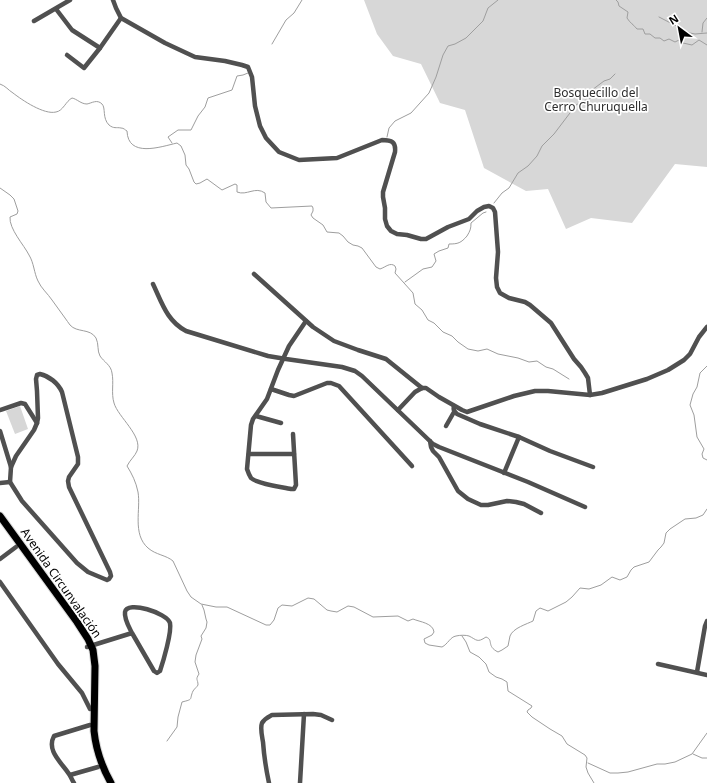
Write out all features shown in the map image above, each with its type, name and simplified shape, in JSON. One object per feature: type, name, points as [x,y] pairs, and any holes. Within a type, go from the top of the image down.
[{"type":"main road","name":"Avenida Circunvalación","points":[[0,516],[88,639],[91,666],[90,741],[98,767],[106,783]]},
{"type":"main road","name":"Avenida Circunvalación","points":[[0,524],[84,641],[93,650],[95,666],[95,740],[102,765],[111,783]]},
{"type":"street","points":[[34,22],[70,0]]},
{"type":"street","points":[[113,0],[121,18],[166,43],[195,57],[242,64],[248,67],[252,77],[255,106],[260,126],[266,138],[279,152],[299,160],[322,160],[337,158],[382,140],[389,140],[393,143],[395,152],[384,187],[383,197],[385,219],[387,226],[392,231],[398,234],[426,238],[469,219],[477,211],[484,207],[489,206],[493,208],[496,212],[498,252],[496,278],[497,287],[500,293],[509,298],[530,304],[551,323],[588,378],[590,395]]},
{"type":"street","points":[[56,9],[72,30],[100,48]]},
{"type":"street","points":[[67,55],[84,68],[121,18]]},
{"type":"street","points":[[254,274],[313,327],[334,341],[386,359],[422,388],[426,388],[454,406],[467,412],[514,396],[535,392],[548,391],[590,395],[602,393],[647,379],[668,370],[684,360],[690,354],[699,337],[707,327]]},
{"type":"street","points":[[153,284],[166,313],[180,328],[268,356],[342,367],[355,371],[430,441],[439,447],[584,506]]},
{"type":"street","points":[[293,434],[296,485],[294,489],[258,482],[252,479],[247,469],[251,425],[267,399],[289,346],[306,321]]},
{"type":"street","points":[[37,375],[46,375],[55,382],[62,392],[78,457],[78,464],[68,481],[110,572],[111,576],[109,579],[107,580],[88,572],[77,563],[22,501],[10,482],[11,467],[16,456],[34,430],[37,423],[36,379],[37,375]]},
{"type":"street","points":[[271,389],[294,396],[327,383],[339,386],[412,466]]},
{"type":"street","points":[[398,410],[415,392],[422,388]]},
{"type":"street","points":[[0,410],[21,403],[25,404],[37,423]]},
{"type":"street","points":[[446,426],[454,412],[454,406]]},
{"type":"street","points":[[454,412],[480,424],[519,437],[592,467]]},
{"type":"street","points":[[256,416],[281,423]]},
{"type":"street","points":[[0,432],[11,467]]},
{"type":"street","points":[[504,473],[519,437]]},
{"type":"street","points":[[430,441],[431,447],[439,457],[458,491],[468,499],[481,505],[507,501],[516,502],[524,504],[542,513]]},
{"type":"street","points":[[249,454],[294,454]]},
{"type":"street","points":[[0,483],[10,482]]},
{"type":"street","points":[[0,559],[16,547]]},
{"type":"street","points":[[0,582],[58,664],[82,693],[90,709]]},
{"type":"street","points":[[131,607],[141,608],[162,614],[167,618],[170,623],[170,631],[160,672],[157,673],[154,671],[132,633],[125,611],[131,607]]},
{"type":"street","points":[[697,672],[707,621]]},
{"type":"street","points":[[89,646],[132,633]]},
{"type":"street","points":[[658,664],[707,675]]},
{"type":"street","points":[[300,783],[304,714]]},
{"type":"street","points":[[269,783],[264,756],[261,725],[267,717],[272,715],[313,714],[321,715],[332,720]]},
{"type":"street","points":[[74,783],[70,775],[55,756],[51,741],[54,736],[90,726]]},
{"type":"street","points":[[70,775],[98,767]]},
{"type":"green space","name":"Bosquecillo del Cerro Churuquella","points":[[364,0],[707,0],[707,167],[675,164],[632,223],[591,218],[566,229],[548,189],[526,191],[484,168],[465,110],[440,103],[421,64],[393,56],[377,34]]},
{"type":"green space","points":[[20,406],[28,429],[15,434],[6,411]]},
{"type":"waterway","points":[[272,44],[286,20],[294,13],[302,0]]},
{"type":"waterway","points":[[387,137],[389,128],[395,121],[411,113],[429,93],[443,55],[448,46],[466,38],[483,21],[488,8],[498,0]]},
{"type":"waterway","points":[[616,0],[619,6],[628,12],[627,18],[629,21],[637,29],[643,29],[645,34],[650,34],[655,38],[660,38],[664,41],[669,39],[675,42],[679,40],[683,43],[692,45],[699,40],[707,45]]},
{"type":"waterway","points":[[659,17],[690,33],[707,33]]},
{"type":"waterway","points":[[702,32],[703,23],[707,18]]},
{"type":"waterway","points":[[172,143],[168,137],[178,130],[191,130],[198,116],[205,107],[208,98],[232,90],[237,76],[248,73]]},
{"type":"waterway","points":[[494,203],[502,193],[509,188],[518,173],[528,166],[537,156],[542,146],[554,134],[576,105],[591,98],[592,90],[604,81],[610,79],[615,74]]},
{"type":"waterway","points":[[0,84],[33,106],[45,111],[56,112],[61,110],[72,98],[85,104],[96,102],[102,104],[109,125],[115,128],[122,128],[127,131],[129,139],[133,145],[146,149],[177,143],[181,146],[185,155],[186,165],[196,184],[207,179],[222,190],[235,184],[237,185],[237,192],[244,193],[258,190],[265,193],[266,202],[271,208],[312,206],[313,211],[311,215],[323,225],[327,232],[339,233],[348,242],[362,248],[376,267],[380,269],[390,265],[395,266],[395,273],[413,293],[415,304],[422,310],[428,320],[468,349],[478,351],[487,349],[498,354],[529,362],[537,361],[569,379]]},
{"type":"waterway","points":[[0,188],[14,199],[18,211],[17,214],[10,217],[10,222],[14,232],[31,258],[39,284],[70,325],[76,329],[90,333],[96,338],[100,356],[111,370],[113,377],[114,403],[133,433],[138,445],[136,453],[127,466],[134,478],[138,492],[138,521],[140,536],[148,548],[173,561],[187,591],[191,597],[201,604],[216,607],[227,607],[266,625],[270,625],[274,620],[278,608],[282,605],[292,606],[308,598],[314,599],[327,610],[331,611],[337,612],[348,606],[354,607],[373,617],[398,616],[408,621],[413,619],[426,623],[433,629],[434,632],[432,635],[424,639],[425,643],[429,645],[442,647],[452,638],[463,635],[476,640],[486,637],[490,640],[492,648],[498,652],[508,646],[510,636],[514,631],[533,621],[536,611],[540,608],[548,611],[566,602],[580,588],[589,589],[601,585],[612,577],[620,580],[627,577],[634,567],[649,562],[664,543],[666,533],[670,529],[685,519],[696,518],[703,515],[707,509]]},
{"type":"waterway","points":[[405,282],[423,269],[432,267],[436,261],[434,254],[448,248],[449,244],[461,242],[470,231],[471,223],[486,212]]},
{"type":"waterway","points":[[707,366],[700,373],[697,387],[690,405],[694,415],[697,437],[704,449],[702,454],[703,458],[707,460]]},
{"type":"waterway","points":[[167,741],[177,727],[182,702],[190,699],[193,691],[198,685],[197,679],[199,674],[195,662],[202,639],[201,636],[206,628],[207,622],[202,605]]},
{"type":"waterway","points":[[462,636],[470,652],[479,657],[486,664],[489,672],[507,682],[508,691],[532,706],[527,712],[532,717],[562,736],[567,744],[585,755],[587,758],[586,767],[594,783]]},
{"type":"waterway","points":[[588,763],[610,773],[618,773],[628,772],[657,764],[675,762],[692,754],[707,733]]},
{"type":"waterway","points":[[693,754],[702,758],[707,758]]}]
